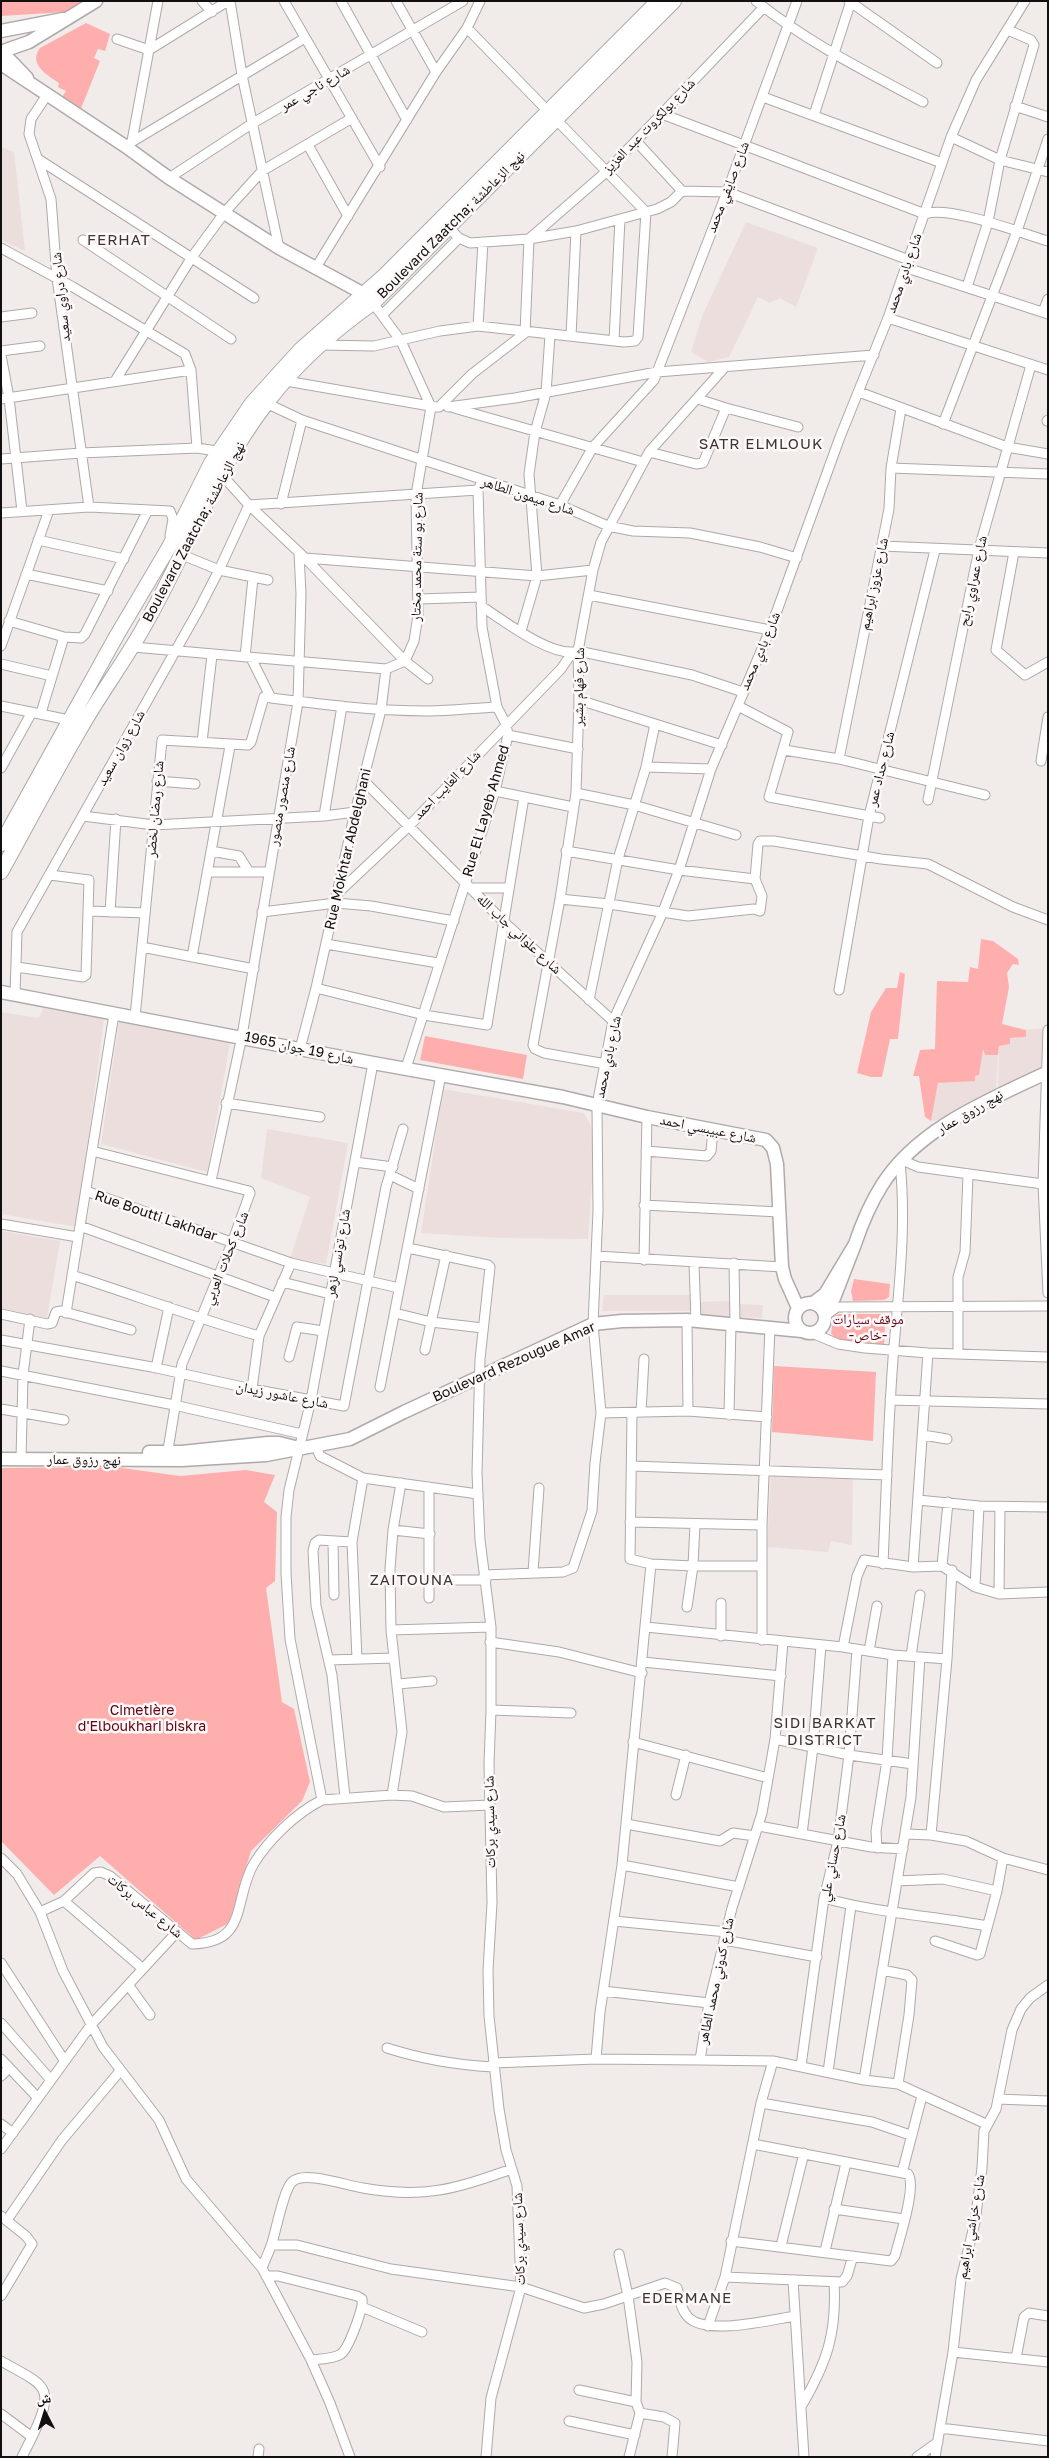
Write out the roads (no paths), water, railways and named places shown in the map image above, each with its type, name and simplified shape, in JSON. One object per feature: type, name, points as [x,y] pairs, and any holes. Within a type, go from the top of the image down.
[{"type":"main road","name":"Boulevard Zaatcha; نهج الزعاطشة","points":[[1,844],[76,722],[174,551],[222,474],[226,454],[252,403],[276,374],[368,299],[454,233],[552,116],[658,1]]},
{"type":"main road","name":"Boulevard Zaatcha; نهج الزعاطشة","points":[[1,872],[76,722],[133,646],[162,594],[174,551],[211,463],[226,454],[266,403],[320,345],[552,116],[674,1]]},
{"type":"street","points":[[3,55],[73,17],[96,1]]},
{"type":"street","points":[[129,143],[158,1]]},
{"type":"street","points":[[202,1],[212,12]]},
{"type":"street","points":[[149,50],[229,1],[242,76],[280,248]]},
{"type":"street","points":[[284,1],[380,167]]},
{"type":"street","points":[[341,1],[407,120]]},
{"type":"street","points":[[396,1],[436,72]]},
{"type":"street","name":"شارع ناجي عمر","points":[[169,178],[253,123],[463,1]]},
{"type":"street","points":[[315,269],[380,167],[436,72],[467,28],[480,1]]},
{"type":"street","points":[[756,1],[788,26],[835,55],[923,102]]},
{"type":"street","name":"شارع صايفي محمد","points":[[560,505],[593,448],[651,386],[727,192],[797,1]]},
{"type":"street","name":"شارع بادي محمد","points":[[430,1580],[533,1572],[563,1572],[573,1568],[578,1559],[592,1511],[601,1413],[593,1324],[598,1105],[613,1021],[680,870],[712,769],[742,692],[770,630],[888,318],[951,137],[976,80],[1025,1]]},
{"type":"street","points":[[814,115],[835,55],[850,2],[937,63]]},
{"type":"street","name":"شارع بولكروت عبد العزيز","points":[[529,238],[606,172],[764,7]]},
{"type":"street","points":[[3,55],[7,42],[1,32],[73,17]]},
{"type":"street","points":[[320,345],[374,346],[440,331],[478,326],[614,341],[632,342],[638,335],[646,212],[467,28]]},
{"type":"street","points":[[967,288],[988,222],[1000,160],[1034,45],[1031,40],[1008,30]]},
{"type":"street","points":[[129,143],[305,38]]},
{"type":"street","points":[[117,39],[149,50]]},
{"type":"street","points":[[3,55],[14,62],[31,84],[129,143],[169,178],[280,248],[368,299],[401,341],[439,407]]},
{"type":"street","name":"شارع دراوي سعيد","points":[[47,95],[30,119],[28,126],[31,143],[38,158],[51,199],[57,278],[89,507]]},
{"type":"street","points":[[763,97],[942,163]]},
{"type":"street","points":[[1015,106],[1048,117]]},
{"type":"street","points":[[662,114],[925,214],[938,211],[988,222],[1048,241]]},
{"type":"street","points":[[115,381],[192,257],[225,212],[262,170],[352,118]]},
{"type":"street","points":[[951,137],[1000,160],[1043,171]]},
{"type":"street","points":[[943,424],[1017,232],[1043,171],[1048,139]]},
{"type":"street","points":[[636,141],[682,191]]},
{"type":"street","points":[[308,145],[348,216]]},
{"type":"street","points":[[38,158],[254,298]]},
{"type":"street","points":[[382,315],[454,233],[470,243],[529,238],[576,231],[664,206],[682,191],[727,192],[967,288],[1046,313],[1048,299]]},
{"type":"street","points":[[614,341],[620,219]]},
{"type":"street","points":[[571,336],[576,231]]},
{"type":"street","points":[[439,407],[472,374],[525,332],[529,238]]},
{"type":"street","points":[[84,240],[231,339]]},
{"type":"street","points":[[478,326],[483,242]]},
{"type":"street","points":[[1,248],[57,278],[185,354],[191,370],[198,448]]},
{"type":"street","points":[[1,317],[32,312]]},
{"type":"street","points":[[888,318],[1048,370]]},
{"type":"street","points":[[521,631],[537,576],[529,474],[535,432],[546,393],[550,335]]},
{"type":"street","points":[[1,351],[40,346]]},
{"type":"street","points":[[1,355],[5,399],[16,458],[22,511]]},
{"type":"street","points":[[439,407],[546,393],[657,372],[874,355]]},
{"type":"street","name":"شارع عمراوي رابح","points":[[928,800],[930,782],[979,549],[1031,365]]},
{"type":"street","name":"شارع فهام بشير","points":[[606,1064],[544,1053],[534,1047],[560,899],[576,793],[579,700],[575,652],[593,570],[608,526],[649,452],[725,367]]},
{"type":"street","points":[[5,399],[191,370]]},
{"type":"street","points":[[286,381],[439,407],[643,462]]},
{"type":"street","points":[[859,392],[901,409],[1007,446],[1048,454]]},
{"type":"street","points":[[698,399],[798,427]]},
{"type":"street","name":"شارع ميمون الطاهر","points":[[266,403],[302,420],[423,460],[480,486],[560,505],[608,526],[633,531],[690,533],[760,547],[797,558]]},
{"type":"street","name":"شارع بو ستة محمد مختار","points":[[405,661],[414,641],[419,599],[416,567],[416,495],[423,460],[439,407]]},
{"type":"street","points":[[649,452],[696,464],[702,463],[726,408]]},
{"type":"street","name":"شارع عزوز ابراهيم","points":[[839,759],[889,508],[891,468],[901,409]]},
{"type":"street","points":[[281,504],[302,420]]},
{"type":"street","points":[[1,459],[81,453],[198,448],[226,454]]},
{"type":"street","points":[[211,463],[249,505],[405,661],[428,679]]},
{"type":"street","points":[[891,468],[1048,474]]},
{"type":"street","points":[[249,505],[416,495],[480,486]]},
{"type":"street","name":"Rue El Layeb Ahmed","points":[[406,1068],[424,1015],[438,963],[468,886],[495,791],[508,735],[506,724],[497,707],[485,650],[481,602],[480,486]]},
{"type":"street","name":"شارع زوان سعيد","points":[[15,994],[17,967],[15,936],[219,570],[249,505]]},
{"type":"street","points":[[1,513],[89,507],[170,511],[173,514],[174,551],[219,570],[268,580]]},
{"type":"street","points":[[1,646],[49,510]]},
{"type":"street","points":[[9,621],[64,637],[81,638],[108,592],[148,510]]},
{"type":"street","points":[[38,540],[124,559]]},
{"type":"street","points":[[882,546],[935,550],[979,549],[1048,553]]},
{"type":"street","name":"شارع حداد عمر","points":[[839,990],[860,855],[935,550]]},
{"type":"street","points":[[1014,552],[996,650],[1025,675],[1048,662]]},
{"type":"street","points":[[302,556],[537,576],[593,570]]},
{"type":"street","name":"شارع منصور منصور","points":[[211,1181],[226,1103],[242,1036],[298,702],[302,556]]},
{"type":"street","points":[[26,574],[108,592]]},
{"type":"street","points":[[253,578],[248,657],[267,697],[381,710],[430,711],[497,707]]},
{"type":"street","points":[[589,595],[770,630]]},
{"type":"street","points":[[419,599],[481,602],[521,631],[557,650],[692,675],[742,692]]},
{"type":"street","points":[[1,768],[37,712],[52,676],[64,637]]},
{"type":"street","points":[[133,646],[212,655],[386,669],[405,661]]},
{"type":"street","name":"شارع العايب احمد","points":[[338,892],[409,826],[561,669],[575,652]]},
{"type":"street","points":[[202,742],[212,655]]},
{"type":"street","points":[[1,664],[52,676]]},
{"type":"street","name":"Rue Mokhtar Abdelghani","points":[[300,1049],[336,903],[355,812],[381,710],[386,669]]},
{"type":"street","name":"شارع رمضان لخضر","points":[[135,1017],[154,825],[160,741],[244,746],[251,742],[267,697]]},
{"type":"street","points":[[579,700],[722,745]]},
{"type":"street","points":[[1,706],[37,712],[76,722]]},
{"type":"street","points":[[324,816],[342,706]]},
{"type":"street","points":[[738,706],[786,729],[788,736],[769,794],[770,798],[880,818]]},
{"type":"street","points":[[1041,761],[1048,717]]},
{"type":"street","points":[[589,1000],[618,859],[646,767],[655,724]]},
{"type":"street","points":[[508,735],[578,749]]},
{"type":"street","points":[[192,957],[230,746]]},
{"type":"street","points":[[784,750],[839,759],[985,795]]},
{"type":"street","points":[[646,767],[712,769]]},
{"type":"street","points":[[157,781],[195,784]]},
{"type":"street","name":"شارع علواني جاب الله","points":[[364,781],[503,921],[613,1021]]},
{"type":"street","points":[[495,791],[573,807]]},
{"type":"street","points":[[576,793],[697,821],[736,835]]},
{"type":"street","points":[[316,988],[424,1015],[487,1025],[524,797]]},
{"type":"street","points":[[83,816],[154,825],[324,816],[355,812]]},
{"type":"street","points":[[110,912],[116,819]]},
{"type":"street","points":[[560,899],[609,904],[662,914],[702,916],[754,909],[760,911],[763,903],[755,879],[758,844],[760,841],[774,841],[928,864],[999,900],[1048,920]]},
{"type":"street","points":[[211,851],[239,856],[249,872]]},
{"type":"street","points":[[566,851],[680,870],[755,879]]},
{"type":"street","points":[[207,872],[269,872]]},
{"type":"street","points":[[17,967],[85,977],[89,911],[88,879],[50,875]]},
{"type":"street","points":[[468,886],[509,888]]},
{"type":"street","points":[[262,912],[336,903],[372,906],[454,921]]},
{"type":"street","points":[[89,911],[145,913]]},
{"type":"street","points":[[326,944],[438,963]]},
{"type":"street","points":[[142,947],[254,969]]},
{"type":"street","name":"شارع 19 جوان 1965","points":[[1,992],[242,1036],[373,1063],[563,1096],[598,1105]]},
{"type":"street","points":[[66,1313],[114,1014]]},
{"type":"street","points":[[1048,1030],[1046,1073],[1047,1145],[1043,1184],[1048,1293]]},
{"type":"street","name":"شارع تونسي لزهر","points":[[322,1800],[298,1683],[288,1612],[286,1517],[289,1490],[311,1400],[322,1331],[335,1272],[373,1063]]},
{"type":"street","name":"نهج رزوق عمار","points":[[901,1162],[935,1132],[975,1108],[1046,1073]]},
{"type":"street","points":[[380,1387],[441,1075]]},
{"type":"street","points":[[226,1103],[320,1117]]},
{"type":"street","name":"شارع عبيبسي احمد","points":[[598,1105],[647,1117],[758,1138],[766,1140],[772,1146],[777,1164],[782,1267],[796,1311]]},
{"type":"street","points":[[644,1260],[647,1117]]},
{"type":"street","name":"شارع عاشور زيدان","points":[[1,1340],[156,1368],[342,1406],[345,1404],[384,1196],[403,1129]]},
{"type":"street","points":[[646,1151],[707,1156],[711,1151],[713,1130]]},
{"type":"street","name":"شارع كحلات العربي","points":[[92,1151],[211,1181],[250,1193],[179,1373],[167,1457]]},
{"type":"street","points":[[355,1162],[392,1171],[419,1189]]},
{"type":"street","points":[[901,1162],[918,1167],[968,1175],[1043,1184]]},
{"type":"street","points":[[820,1309],[834,1298],[867,1210],[883,1184],[901,1162]]},
{"type":"street","points":[[883,1564],[890,1400],[899,1307],[904,1202],[901,1162]]},
{"type":"street","points":[[958,1354],[958,1277],[965,1252],[968,1175]]},
{"type":"street","name":"Rue Boutti Lakhdar","points":[[86,1191],[291,1263],[399,1288]]},
{"type":"street","points":[[644,1205],[779,1212]]},
{"type":"street","points":[[1,1224],[78,1237]]},
{"type":"street","points":[[80,1226],[275,1296]]},
{"type":"street","name":"شارع سيدي بركات","points":[[408,1248],[490,1266],[479,1379],[478,1494],[491,1627],[490,1805],[492,1903],[488,1970],[493,2065],[506,2150],[517,2186],[521,2287],[491,2398],[486,2457]]},
{"type":"street","points":[[425,1350],[446,1256]]},
{"type":"street","points":[[596,1256],[782,1267]]},
{"type":"street","points":[[252,1389],[259,1336],[291,1263]]},
{"type":"street","points":[[688,1411],[694,1263]]},
{"type":"street","points":[[729,1415],[734,1263]]},
{"type":"street","points":[[72,1275],[169,1307],[201,1320],[259,1336]]},
{"type":"street","points":[[282,1282],[330,1294]]},
{"type":"street","points":[[762,1640],[762,1525],[770,1327],[784,1323],[805,1303],[820,1309],[837,1307],[1048,1306]]},
{"type":"street","points":[[156,1368],[169,1307]]},
{"type":"street","points":[[807,1332],[823,1325],[820,1309]]},
{"type":"street","points":[[796,1311],[796,1324],[807,1332],[838,1344],[928,1353],[1048,1357]]},
{"type":"street","points":[[1,1314],[49,1324],[52,1323],[56,1312],[66,1313],[131,1330]]},
{"type":"street","points":[[395,1313],[431,1322],[483,1328]]},
{"type":"street","points":[[20,1455],[22,1375],[30,1319]]},
{"type":"street","name":"Boulevard Rezougue Amar","points":[[167,1457],[268,1443],[300,1441],[316,1447],[350,1439],[593,1324],[622,1321],[691,1321],[733,1323],[807,1332]]},
{"type":"street","points":[[289,1357],[297,1327],[322,1331]]},
{"type":"street","points":[[913,1567],[928,1353]]},
{"type":"street","points":[[641,1412],[644,1359]]},
{"type":"street","points":[[1,1372],[174,1405],[300,1441]]},
{"type":"street","points":[[890,1400],[1048,1404]]},
{"type":"street","points":[[1,1409],[64,1420]]},
{"type":"street","points":[[601,1413],[688,1411],[767,1417]]},
{"type":"street","points":[[632,1413],[630,1559],[651,1564],[762,1566]]},
{"type":"street","points":[[923,1435],[947,1439]]},
{"type":"street","name":"Boulevard Rezougue Amar","points":[[167,1457],[266,1455],[300,1441]]},
{"type":"street","points":[[316,1447],[320,1456],[363,1478],[478,1494]]},
{"type":"street","name":"نهج رزوق عمار","points":[[1,1451],[20,1455],[167,1457]]},
{"type":"street","name":"نهج رزوق عمار","points":[[1,1459],[20,1455]]},
{"type":"street","points":[[632,1466],[887,1475]]},
{"type":"street","points":[[357,1659],[352,1542],[363,1478]]},
{"type":"street","points":[[392,1795],[402,1732],[391,1630],[390,1569],[393,1530],[401,1483]]},
{"type":"street","points":[[429,1487],[429,1598]]},
{"type":"street","points":[[533,1572],[540,1488]]},
{"type":"street","points":[[918,1500],[979,1506],[1048,1507]]},
{"type":"street","points":[[942,1566],[948,1502]]},
{"type":"street","points":[[975,1587],[979,1506]]},
{"type":"street","points":[[1000,1507],[1000,1594]]},
{"type":"street","points":[[630,1522],[762,1525]]},
{"type":"street","points":[[687,1607],[693,1566],[695,1524]]},
{"type":"street","points":[[393,1530],[430,1534]]},
{"type":"street","points":[[345,1797],[330,1660],[317,1613],[313,1551],[317,1540],[352,1542]]},
{"type":"street","points":[[333,1541],[334,1595]]},
{"type":"street","points":[[843,1648],[860,1566],[866,1560],[913,1567],[942,1566],[952,1570],[964,1581],[975,1587],[1000,1594],[1048,1592]]},
{"type":"street","points":[[596,2059],[603,1991],[622,1865],[651,1564]]},
{"type":"street","points":[[931,1835],[948,1659],[952,1570]]},
{"type":"street","points":[[864,2080],[906,1834],[914,1764],[916,1656],[920,1594]]},
{"type":"street","points":[[721,1603],[721,1636]]},
{"type":"street","points":[[869,1651],[878,1606]]},
{"type":"street","points":[[391,1630],[491,1627]]},
{"type":"street","points":[[646,1627],[893,1655],[948,1659]]},
{"type":"street","points":[[490,1642],[559,1652],[642,1673]]},
{"type":"street","name":"شارع كدوني محمد الطاهر","points":[[782,1642],[775,1739],[759,1826],[739,1887],[709,2003],[700,2060],[773,2061],[864,2080],[898,2084],[986,2124]]},
{"type":"street","points":[[802,1834],[813,1747],[821,1646]]},
{"type":"street","name":"شارع حساني علي","points":[[802,2066],[824,1898],[838,1841],[849,1755],[857,1650]]},
{"type":"street","points":[[877,1848],[876,1831],[887,1760],[893,1655]]},
{"type":"street","points":[[330,1660],[394,1658]]},
{"type":"street","points":[[643,1662],[781,1676]]},
{"type":"street","points":[[398,1684],[432,1681]]},
{"type":"street","points":[[491,1710],[571,1713]]},
{"type":"street","points":[[775,1739],[849,1755],[914,1764]]},
{"type":"street","points":[[633,1742],[768,1778]]},
{"type":"street","points":[[676,1795],[686,1755]]},
{"type":"street","name":"شارع عباس بركات","points":[[40,1912],[64,1901],[94,1873],[106,1873],[192,1944],[218,1940],[228,1933],[236,1923],[247,1878],[261,1853],[288,1825],[312,1805],[322,1800],[392,1795],[412,1796],[444,1807],[490,1805]]},
{"type":"street","points":[[626,1824],[720,1840],[733,1833],[756,1836]]},
{"type":"street","points":[[759,1826],[877,1848],[903,1848]]},
{"type":"street","points":[[906,1834],[931,1835],[966,1841],[1003,1858],[1048,1870]]},
{"type":"street","points":[[1,1858],[17,1874],[40,1912],[63,1972],[82,2003],[91,2025],[120,2071],[159,2120],[186,2179],[264,2272],[311,2360],[330,2403],[350,2457]]},
{"type":"street","points":[[935,1941],[978,1956],[997,1891],[1003,1858]]},
{"type":"street","points":[[622,1865],[739,1887]]},
{"type":"street","points":[[897,1881],[943,1879],[997,1891]]},
{"type":"street","points":[[824,1898],[851,1906],[987,1926]]},
{"type":"street","points":[[64,1901],[142,1968]]},
{"type":"street","points":[[828,2072],[851,1906]]},
{"type":"street","points":[[614,1921],[726,1936],[817,1957]]},
{"type":"street","points":[[1,2148],[91,2025],[177,1932]]},
{"type":"street","points":[[2,1965],[64,2060]]},
{"type":"street","points":[[882,1970],[907,1975],[912,1980],[910,2015],[898,2084]]},
{"type":"street","name":"شارع خراشي ابراهيم","points":[[935,2457],[953,2352],[961,2279],[975,2222],[982,2168],[983,2136],[986,2124],[996,2109],[1012,2030],[1021,2009],[1030,1998],[1048,1985]]},
{"type":"street","points":[[129,1986],[150,2015]]},
{"type":"street","points":[[603,1991],[709,2003]]},
{"type":"street","points":[[1,2023],[50,2079]]},
{"type":"street","points":[[387,2048],[408,2055],[445,2062],[493,2065],[596,2059],[700,2060]]},
{"type":"street","points":[[1,2059],[38,2097]]},
{"type":"street","points":[[708,2326],[725,2278],[731,2241],[761,2104],[773,2061]]},
{"type":"street","points":[[1,2076],[9,2068]]},
{"type":"street","points":[[1,2296],[32,2244],[26,2236],[4,2218],[62,2140],[120,2071]]},
{"type":"street","points":[[902,2173],[910,2135],[922,2096]]},
{"type":"street","points":[[998,2099],[1048,2101]]},
{"type":"street","points":[[761,2104],[872,2122],[910,2135]]},
{"type":"street","points":[[1,2124],[13,2133]]},
{"type":"street","points":[[731,2241],[826,2251],[886,2261],[894,2259],[904,2219],[911,2183],[910,2176],[753,2144]]},
{"type":"street","points":[[781,2246],[804,2153]]},
{"type":"street","points":[[826,2251],[834,2209],[846,2163]]},
{"type":"street","points":[[264,2272],[289,2186],[292,2182],[302,2177],[397,2194],[418,2194],[440,2192],[512,2170]]},
{"type":"street","points":[[834,2209],[904,2219]]},
{"type":"street","points":[[272,2245],[297,2246],[391,2268],[521,2287],[584,2308],[595,2307],[653,2286],[673,2285],[677,2288],[686,2316],[696,2324],[708,2326],[739,2324],[795,2316]]},
{"type":"street","points":[[619,2254],[628,2296],[637,2362],[636,2402],[640,2413],[630,2457]]},
{"type":"street","points":[[725,2278],[834,2282],[845,2279],[853,2256]]},
{"type":"street","points":[[264,2272],[357,2296],[362,2299],[362,2307],[345,2350],[336,2356],[311,2360]]},
{"type":"street","points":[[793,2280],[804,2457]]},
{"type":"street","points":[[801,2406],[825,2362],[834,2327],[834,2282]]},
{"type":"street","points":[[362,2307],[422,2332]]},
{"type":"street","points":[[1016,2358],[1024,2317],[1028,2313],[1048,2316]]},
{"type":"street","points":[[953,2352],[1048,2362]]},
{"type":"street","points":[[1,2361],[35,2378],[43,2388],[45,2405],[22,2457]]},
{"type":"street","points":[[579,2390],[636,2402]]},
{"type":"street","points":[[640,2413],[664,2417],[675,2423],[672,2457]]},
{"type":"street","points":[[1,2414],[32,2437]]},
{"type":"street","points":[[568,2421],[635,2435]]},
{"type":"street","points":[[940,2428],[1048,2441]]},
{"type":"street","points":[[917,2457],[938,2442]]},
{"type":"district","name":"FERHAT","points":[[119,240]]},
{"type":"district","name":"SATR ELMLOUK","points":[[761,444]]},
{"type":"district","name":"ZAITOUNA","points":[[412,1580]]},
{"type":"district","name":"SIDI BARKAT DISTRICT","points":[[825,1732]]},
{"type":"district","name":"EDERMANE","points":[[687,2298]]},
{"type":"park label","name":"موقف سيارات -خاص-","points":[[868,1328]]},
{"type":"park label","name":"Cimetière d'Elboukhari biskra","points":[[142,1719]]}]
